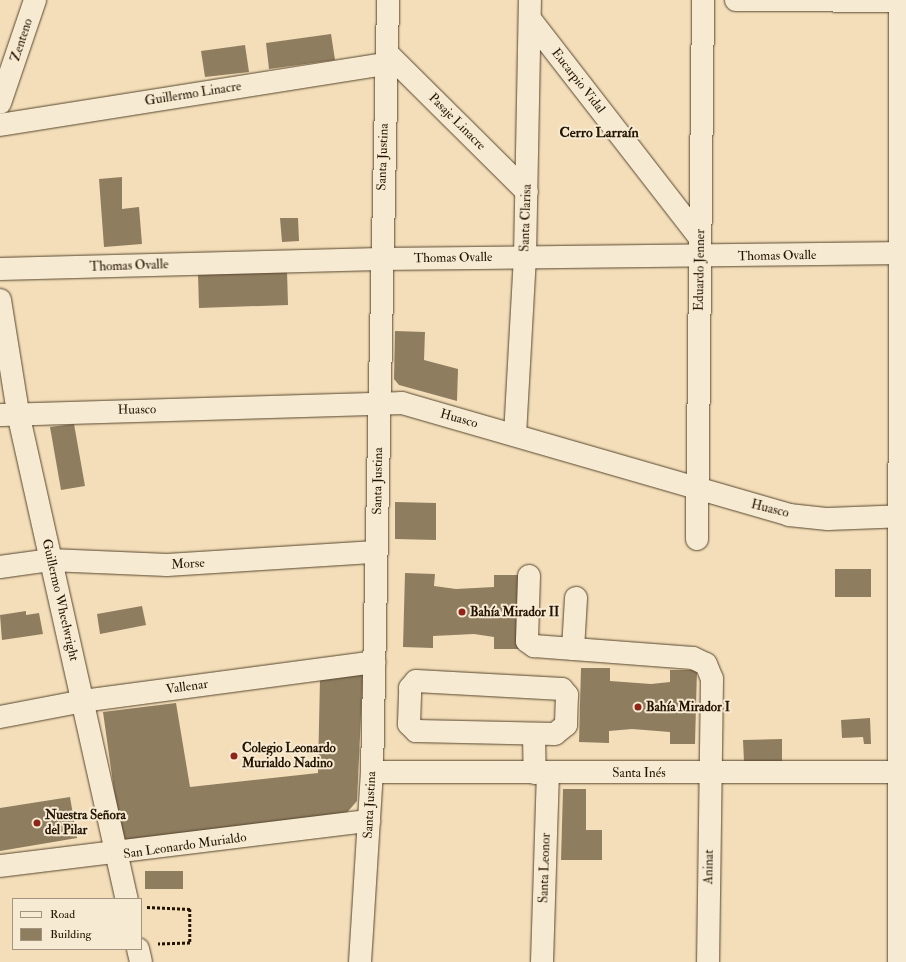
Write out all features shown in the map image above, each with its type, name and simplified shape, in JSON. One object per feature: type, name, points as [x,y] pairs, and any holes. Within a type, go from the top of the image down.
[{"type":"street","name":"Zenteno","points":[[0,103],[35,0]]},
{"type":"street","name":"Santa Justina","points":[[360,962],[372,772],[379,405],[380,259],[392,62],[388,0]]},
{"type":"street","name":"Eduardo Jenner","points":[[697,539],[703,0]]},
{"type":"street","points":[[736,0],[900,0],[903,253],[903,772],[899,962]]},
{"type":"street","name":"Eucarpio Vidal","points":[[530,10],[700,248]]},
{"type":"street","name":"Santa Clarisa","points":[[515,435],[527,192],[530,10]]},
{"type":"street","name":"Guillermo Linacre","points":[[0,125],[392,62]]},
{"type":"street","name":"Pasaje Linacre","points":[[392,62],[527,192]]},
{"type":"street","name":"Thomas Ovalle","points":[[0,270],[380,259],[524,257],[700,248],[903,253]]},
{"type":"street","name":"Guillermo Wheelwright","points":[[0,300],[9,414],[50,560],[127,898]]},
{"type":"street","name":"Huasco","points":[[9,414],[402,404],[515,435],[697,491],[789,515],[828,519],[903,516]]},
{"type":"street","name":"Morse","points":[[0,567],[50,560],[167,565],[376,552]]},
{"type":"street","name":"Aninat","points":[[529,576],[527,641],[534,646],[693,658],[706,664],[712,679],[708,962]]},
{"type":"street","points":[[574,649],[576,598]]},
{"type":"street","name":"Vallenar","points":[[0,717],[83,701],[374,662]]},
{"type":"street","points":[[416,681],[562,689],[567,694],[566,725],[555,734],[534,734],[416,731],[409,724],[410,688],[416,681]]},
{"type":"street","name":"Santa Leonor","points":[[534,734],[541,773],[542,962]]},
{"type":"street","name":"Santa Inés","points":[[372,772],[903,772]]},
{"type":"street","name":"San Leonardo Murialdo","points":[[0,866],[118,854],[369,821]]},
{"type":"path","points":[[142,907],[190,909],[190,943],[142,951]]},
{"type":"building","points":[[331,34],[335,60],[269,69],[266,43]]},
{"type":"building","points":[[245,45],[249,72],[205,77],[201,51]]},
{"type":"building","points":[[122,177],[122,209],[139,207],[142,244],[104,247],[99,179]]},
{"type":"building","points":[[280,218],[298,218],[299,241],[282,242]]},
{"type":"building","points":[[287,271],[288,305],[199,308],[198,274]]},
{"type":"building","points":[[395,331],[425,332],[424,360],[458,369],[457,401],[399,385],[394,379]]},
{"type":"building","points":[[74,424],[85,486],[61,490],[50,427]]},
{"type":"building","points":[[395,502],[436,503],[436,540],[395,539]]},
{"type":"building","points":[[835,569],[871,569],[871,597],[835,597]]},
{"type":"building","name":"Bahía Mirador II","points":[[405,573],[435,574],[434,586],[456,589],[494,587],[494,575],[521,575],[520,649],[494,649],[494,637],[474,634],[433,636],[433,648],[403,647]]},
{"type":"building","points":[[142,606],[146,625],[100,634],[97,614]]},
{"type":"building","points":[[26,611],[26,615],[39,613],[43,634],[2,640],[0,615]]},
{"type":"building","name":"Bahía Mirador I","points":[[581,668],[610,668],[610,681],[651,684],[670,682],[670,670],[697,670],[695,744],[670,744],[670,732],[632,729],[609,731],[609,743],[579,742]]},
{"type":"building","name":"Colegio Leonardo Murialdo Nadino","points":[[363,672],[357,801],[343,817],[122,847],[103,712],[176,703],[190,787],[318,773],[320,678]]},
{"type":"building","points":[[870,718],[871,744],[864,744],[863,737],[842,738],[841,720]]},
{"type":"building","points":[[782,739],[782,762],[744,762],[743,740]]},
{"type":"building","points":[[563,789],[586,789],[586,830],[602,830],[602,860],[561,860]]},
{"type":"building","name":"Nuestra Señora del Pilar","points":[[70,797],[77,838],[0,851],[0,808]]},
{"type":"building","points":[[145,871],[183,871],[183,889],[145,889]]},
{"type":"place","name":"Bahía Mirador II","points":[[462,612]]},
{"type":"place","name":"Bahía Mirador I","points":[[638,707]]},
{"type":"place","name":"Colegio Leonardo Murialdo Nadino","points":[[234,756]]},
{"type":"place","name":"Nuestra Señora del Pilar","points":[[37,823]]},
{"type":"district","name":"Cerro Larraín","points":[[599,133]]}]
